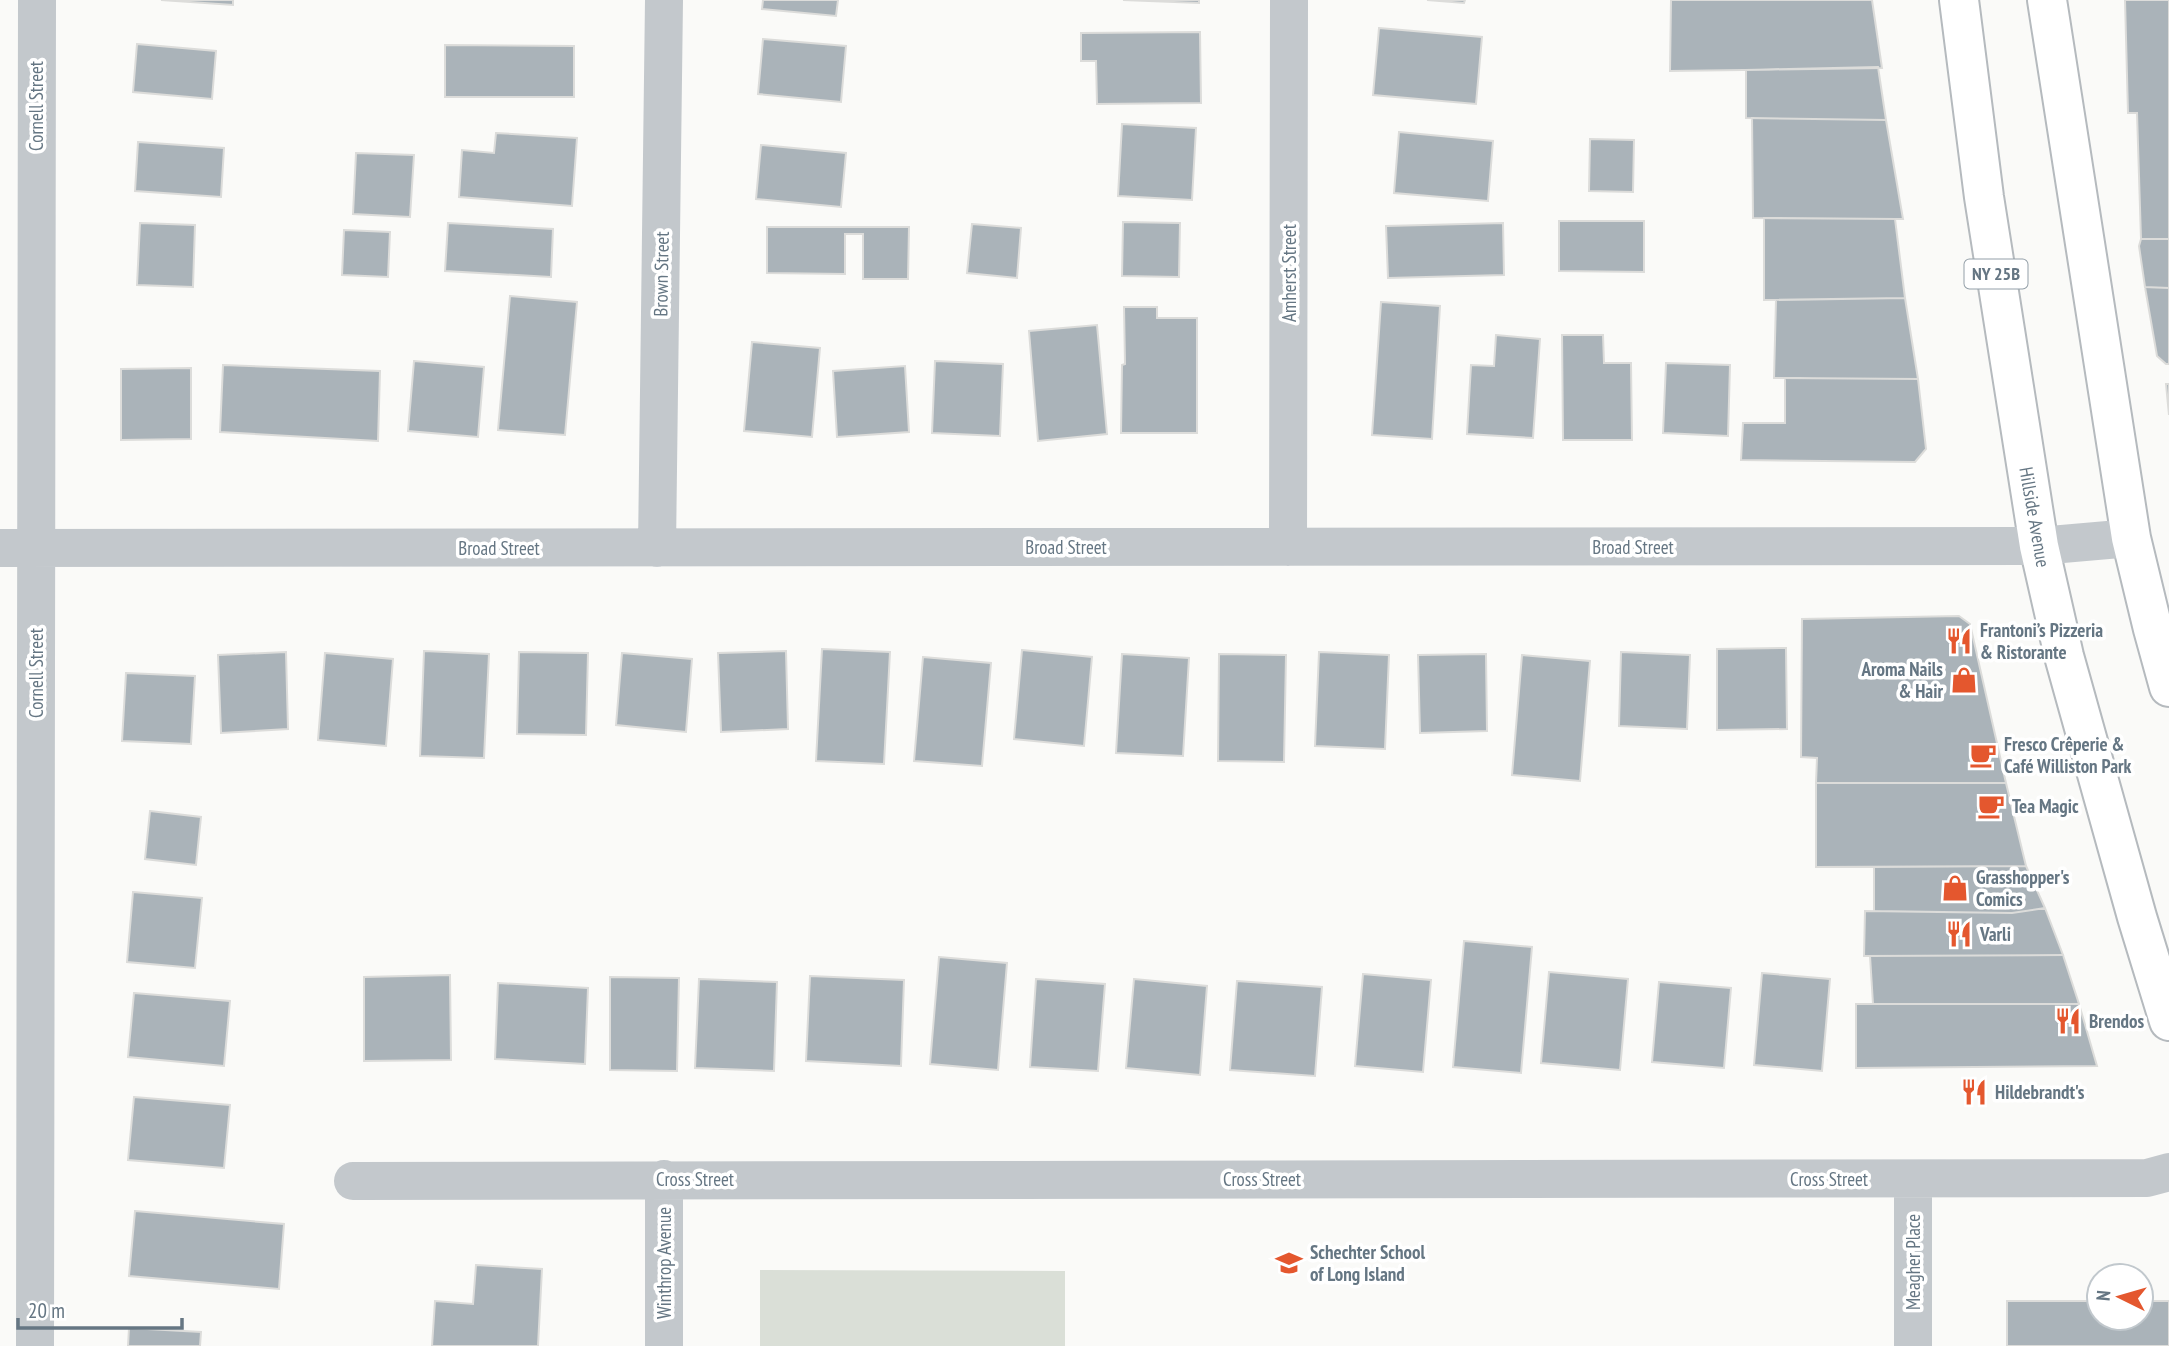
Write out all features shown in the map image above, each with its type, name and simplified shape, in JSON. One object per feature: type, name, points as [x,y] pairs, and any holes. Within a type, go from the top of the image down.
[{"type":"main road","name":"Hillside Avenue","points":[[1959,0],[1984,197],[2039,546],[2068,669],[2169,1021]]},
{"type":"main road","points":[[2047,0],[2131,538],[2152,629],[2169,687]]},
{"type":"street","name":"Cornell Street","points":[[35,1346],[18,548],[37,0]]},
{"type":"street","name":"Brown Street","points":[[657,548],[664,0]]},
{"type":"street","name":"Amherst Street","points":[[1288,547],[1289,0]]},
{"type":"street","name":"Broad Street","points":[[18,548],[2039,546],[2131,538]]},
{"type":"street","name":"Cross Street","points":[[353,1181],[2147,1178],[2169,1172]]},
{"type":"street","name":"Winthrop Avenue","points":[[664,1179],[664,1346]]},
{"type":"street","name":"Meagher Place","points":[[1913,1179],[1913,1346]]},
{"type":"shaded area","points":[[760,1270],[1065,1271],[1065,1346],[760,1346]]},
{"type":"building","points":[[161,0],[233,0],[233,5]]},
{"type":"building","points":[[763,0],[838,0],[836,16],[762,9]]},
{"type":"building","points":[[1123,0],[1199,0],[1199,3]]},
{"type":"building","points":[[1427,0],[1465,0],[1464,3]]},
{"type":"building","points":[[1671,0],[1872,0],[1882,68],[1670,71]]},
{"type":"building","points":[[2125,0],[2169,0],[2169,239],[2141,239],[2137,113],[2128,113]]},
{"type":"building","points":[[1379,28],[1482,37],[1476,104],[1373,95]]},
{"type":"building","points":[[1200,32],[1201,103],[1097,104],[1096,61],[1081,61],[1081,33]]},
{"type":"building","points":[[763,39],[846,46],[841,102],[758,94]]},
{"type":"building","points":[[137,44],[216,51],[212,99],[133,92]]},
{"type":"building","points":[[445,45],[574,46],[574,97],[445,97]]},
{"type":"building","points":[[1878,67],[1886,120],[1746,118],[1746,70]]},
{"type":"building","points":[[1752,118],[1886,120],[1903,219],[1753,218]]},
{"type":"building","points":[[1122,124],[1196,128],[1192,200],[1118,196]]},
{"type":"building","points":[[1399,132],[1493,141],[1488,201],[1394,193]]},
{"type":"building","points":[[496,133],[577,138],[572,206],[459,197],[462,150],[494,153]]},
{"type":"building","points":[[1590,139],[1634,140],[1633,192],[1589,191]]},
{"type":"building","points":[[138,142],[224,148],[221,197],[135,191]]},
{"type":"building","points":[[761,145],[846,153],[841,207],[756,199]]},
{"type":"building","points":[[356,153],[414,155],[410,217],[353,214]]},
{"type":"building","points":[[1764,218],[1895,219],[1905,298],[1764,300]]},
{"type":"building","points":[[1559,221],[1644,221],[1644,272],[1559,271]]},
{"type":"building","points":[[1123,222],[1180,223],[1179,277],[1122,276]]},
{"type":"building","points":[[140,223],[195,225],[193,287],[137,285]]},
{"type":"building","points":[[448,223],[553,229],[551,277],[445,271]]},
{"type":"building","points":[[1503,223],[1504,275],[1388,278],[1386,226]]},
{"type":"building","points":[[972,224],[1021,228],[1017,278],[967,273]]},
{"type":"building","points":[[767,227],[909,227],[908,279],[863,279],[863,234],[845,234],[845,274],[767,273]]},
{"type":"building","points":[[344,230],[390,232],[388,277],[342,275]]},
{"type":"building","points":[[2141,239],[2169,239],[2169,288],[2145,287],[2139,246]]},
{"type":"building","points":[[2145,287],[2169,288],[2169,364],[2157,356]]},
{"type":"building","points":[[510,296],[577,302],[565,435],[498,430]]},
{"type":"building","points":[[1905,298],[1918,379],[1774,378],[1776,300]]},
{"type":"building","points":[[1381,302],[1440,306],[1432,439],[1372,435]]},
{"type":"building","points":[[1124,307],[1157,307],[1157,318],[1197,318],[1197,433],[1121,433],[1122,365],[1125,364]]},
{"type":"building","points":[[1097,325],[1107,434],[1038,441],[1029,331]]},
{"type":"building","points":[[1496,335],[1540,339],[1533,438],[1467,434],[1471,365],[1494,366]]},
{"type":"building","points":[[1562,335],[1603,335],[1604,363],[1631,363],[1632,440],[1563,440]]},
{"type":"building","points":[[752,342],[820,348],[812,437],[744,431]]},
{"type":"building","points":[[414,361],[484,367],[478,437],[408,431]]},
{"type":"building","points":[[935,361],[1003,364],[1000,436],[932,433]]},
{"type":"building","points":[[1666,363],[1730,365],[1728,436],[1663,433]]},
{"type":"building","points":[[223,365],[380,371],[378,441],[220,432]]},
{"type":"building","points":[[905,366],[909,432],[837,437],[833,371]]},
{"type":"building","points":[[191,368],[191,439],[121,440],[121,369]]},
{"type":"building","points":[[1785,378],[1918,379],[1926,449],[1915,462],[1741,460],[1743,423],[1785,423]]},
{"type":"building","points":[[2166,384],[2169,384],[2169,415]]},
{"type":"building","points":[[1959,616],[1970,624],[2006,783],[1816,783],[1817,758],[1801,757],[1802,619]]},
{"type":"building","points":[[1786,648],[1787,729],[1717,730],[1717,649]]},
{"type":"building","points":[[822,649],[890,652],[884,764],[816,761]]},
{"type":"building","points":[[1022,650],[1092,657],[1084,746],[1014,739]]},
{"type":"building","points":[[424,651],[489,654],[484,758],[420,756]]},
{"type":"building","points":[[786,651],[788,729],[721,732],[718,653]]},
{"type":"building","points":[[286,652],[288,729],[221,733],[218,655]]},
{"type":"building","points":[[519,652],[588,653],[586,735],[517,734]]},
{"type":"building","points":[[1319,652],[1389,655],[1385,749],[1315,746]]},
{"type":"building","points":[[1621,652],[1690,655],[1687,729],[1619,726]]},
{"type":"building","points":[[325,653],[393,659],[386,746],[318,740]]},
{"type":"building","points":[[622,653],[692,659],[686,732],[616,725]]},
{"type":"building","points":[[1122,654],[1189,658],[1183,756],[1116,753]]},
{"type":"building","points":[[1219,654],[1286,655],[1284,762],[1218,761]]},
{"type":"building","points":[[1486,654],[1487,731],[1420,733],[1418,655]]},
{"type":"building","points":[[1522,655],[1590,661],[1580,781],[1512,775]]},
{"type":"building","points":[[923,657],[991,663],[982,766],[914,761]]},
{"type":"building","points":[[126,673],[195,676],[191,744],[122,741]]},
{"type":"building","points":[[1816,783],[2006,783],[2026,866],[1816,867]]},
{"type":"building","points":[[150,811],[201,817],[196,865],[145,859]]},
{"type":"building","name":"Grasshopper's Comics","points":[[2026,866],[2045,908],[2012,913],[1874,911],[1874,867]]},
{"type":"building","points":[[133,892],[202,898],[195,968],[127,962]]},
{"type":"building","name":"Varli","points":[[2045,908],[2063,955],[1864,956],[1865,911],[2012,913]]},
{"type":"building","points":[[1464,941],[1532,947],[1521,1073],[1453,1067]]},
{"type":"building","points":[[2063,955],[2079,1004],[1873,1004],[1870,956]]},
{"type":"building","points":[[939,957],[1007,963],[998,1070],[930,1064]]},
{"type":"building","points":[[1549,972],[1628,979],[1620,1070],[1541,1063]]},
{"type":"building","points":[[1762,973],[1830,979],[1822,1071],[1754,1065]]},
{"type":"building","points":[[1363,974],[1431,980],[1423,1072],[1355,1066]]},
{"type":"building","points":[[450,975],[451,1060],[364,1061],[364,977]]},
{"type":"building","points":[[810,976],[904,980],[901,1066],[806,1061]]},
{"type":"building","points":[[610,977],[679,978],[677,1071],[610,1070]]},
{"type":"building","points":[[699,979],[777,982],[774,1071],[695,1068]]},
{"type":"building","points":[[1036,979],[1105,984],[1098,1071],[1030,1067]]},
{"type":"building","points":[[1134,979],[1207,986],[1200,1075],[1126,1068]]},
{"type":"building","points":[[1237,981],[1322,987],[1315,1076],[1230,1070]]},
{"type":"building","points":[[1659,982],[1731,988],[1724,1068],[1652,1062]]},
{"type":"building","points":[[498,983],[588,988],[585,1064],[495,1059]]},
{"type":"building","points":[[134,993],[230,1001],[224,1066],[128,1057]]},
{"type":"building","points":[[1856,1004],[2079,1004],[2097,1066],[1856,1068]]},
{"type":"building","points":[[134,1097],[230,1105],[224,1168],[128,1160]]},
{"type":"building","points":[[135,1211],[284,1224],[279,1289],[129,1276]]},
{"type":"building","points":[[476,1265],[542,1269],[538,1346],[432,1346],[435,1301],[473,1304]]},
{"type":"building","points":[[2007,1301],[2085,1301],[2085,1332],[2155,1332],[2155,1301],[2169,1301],[2169,1346],[2007,1346]]},
{"type":"building","points":[[129,1328],[201,1332],[200,1346],[128,1346]]},
{"type":"place","name":"Frantoni’s Pizzeria & Ristorante","points":[[1959,641]]},
{"type":"place","name":"Aroma Nails & Hair","points":[[1964,680]]},
{"type":"place","name":"Fresco Crêperie & Café Williston Park","points":[[1983,755]]},
{"type":"place","name":"Tea Magic","points":[[1991,806]]},
{"type":"place","name":"Grasshopper's Comics","points":[[1955,888]]},
{"type":"place","name":"Varli","points":[[1959,934]]},
{"type":"place","name":"Brendos","points":[[2068,1021]]},
{"type":"place","name":"Hildebrandt's","points":[[1974,1092]]},
{"type":"place","name":"Schechter School of Long Island","points":[[1289,1263]]}]
